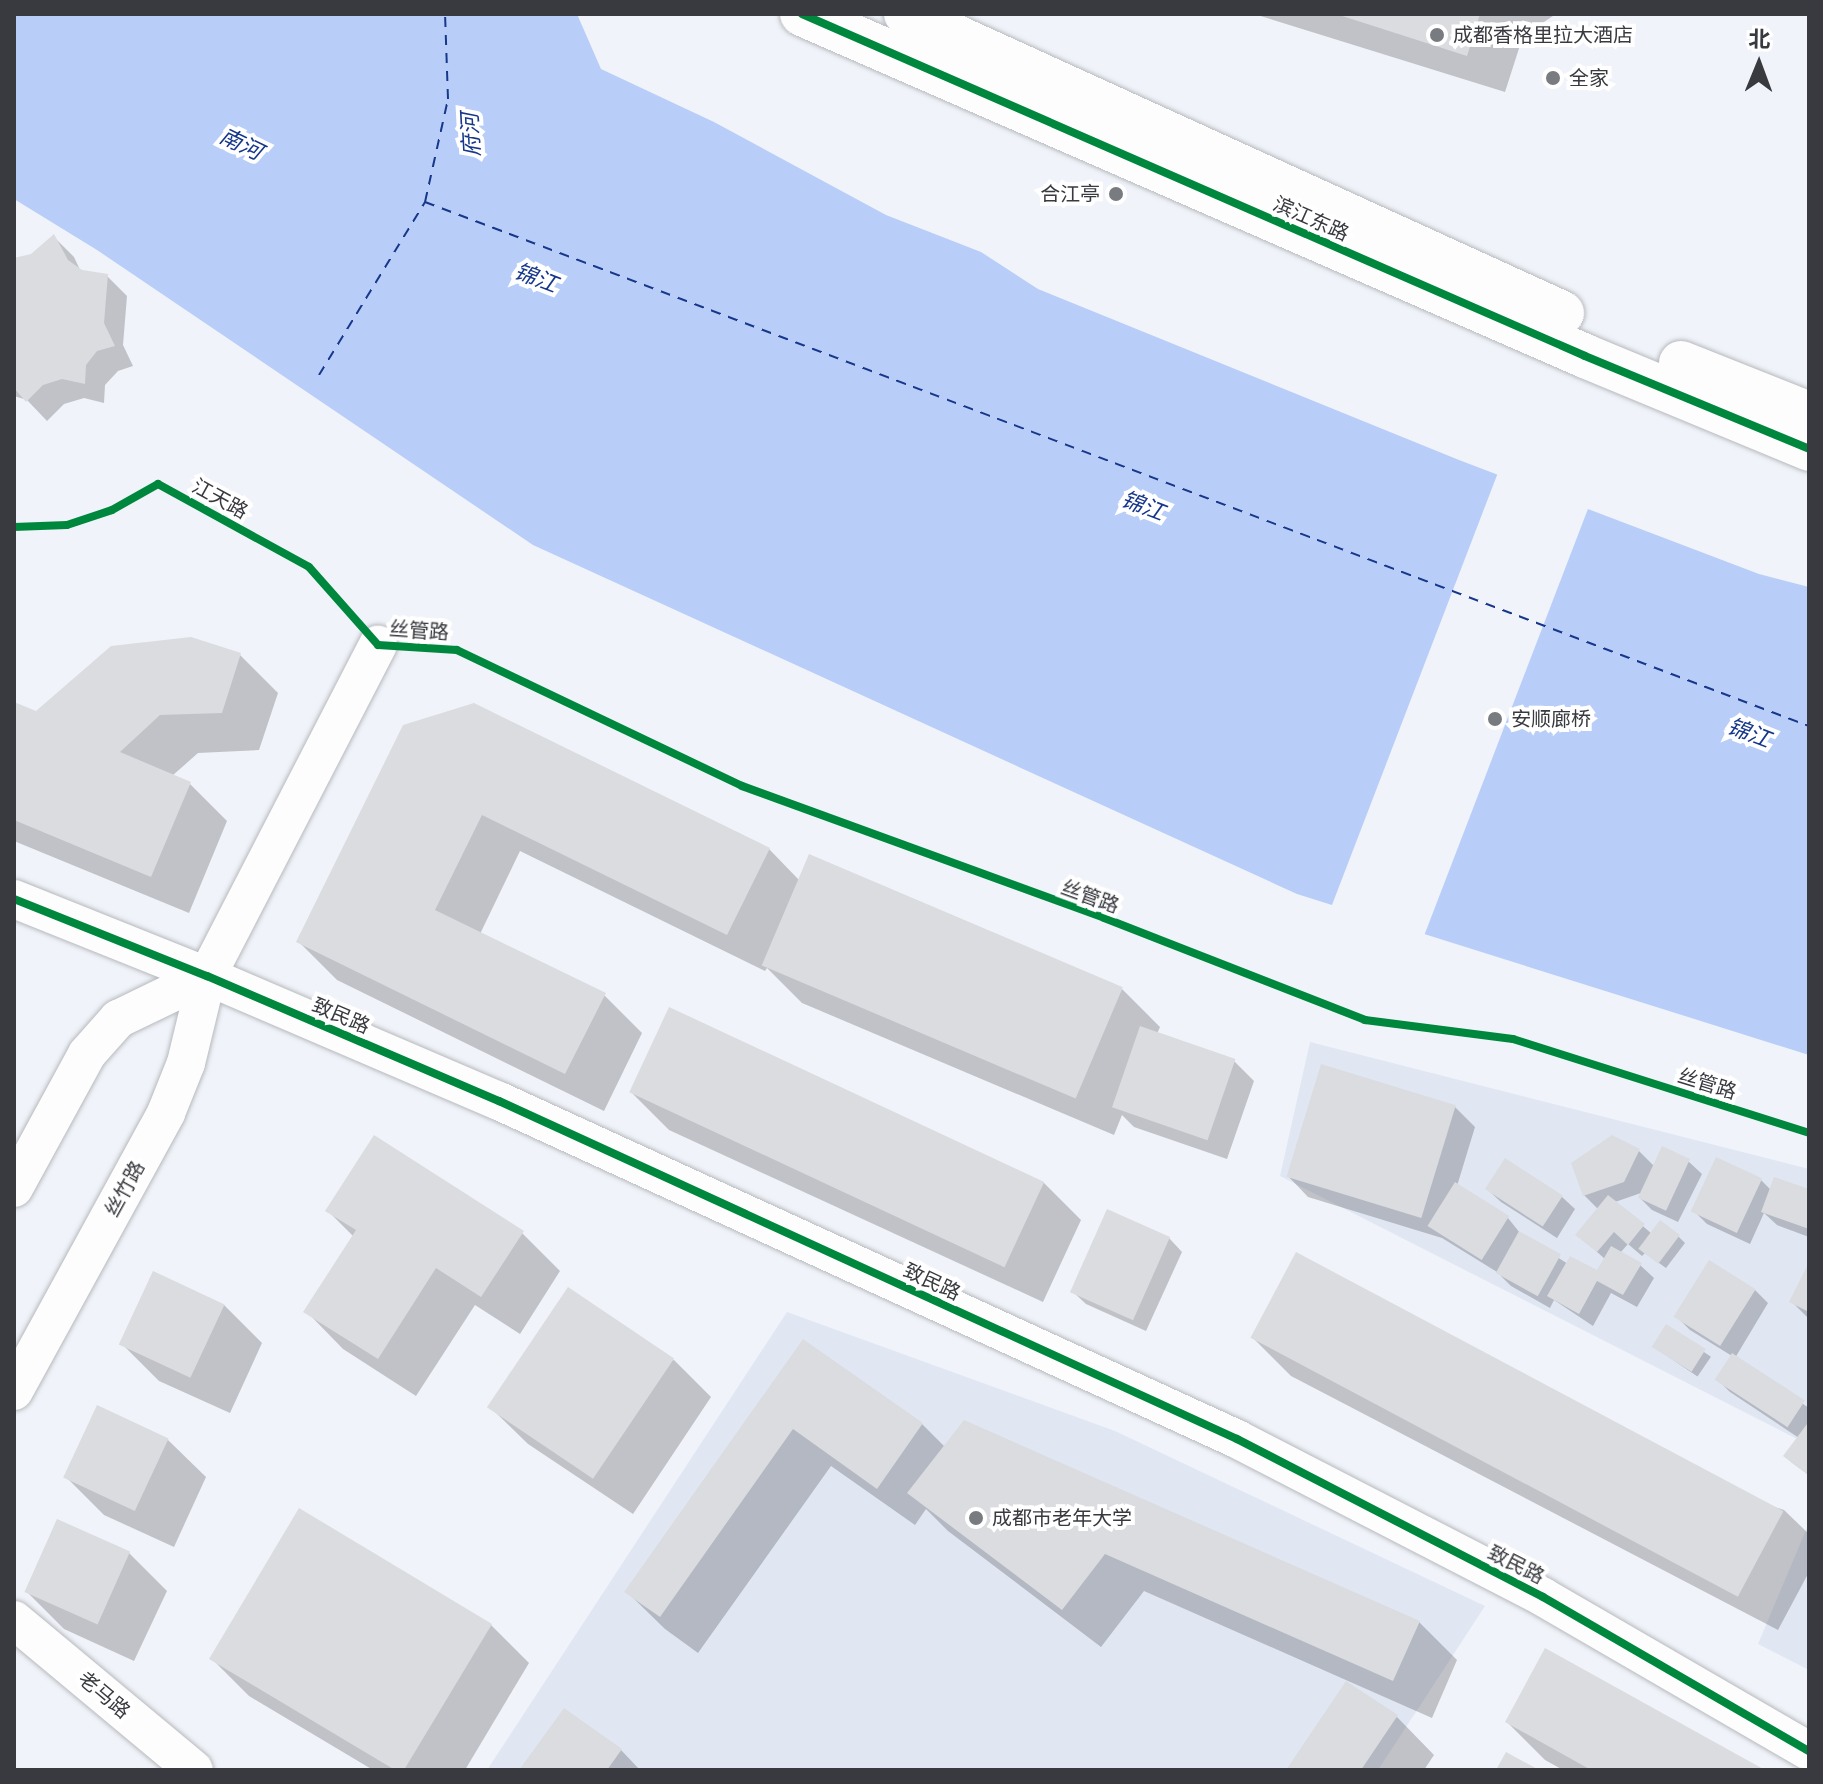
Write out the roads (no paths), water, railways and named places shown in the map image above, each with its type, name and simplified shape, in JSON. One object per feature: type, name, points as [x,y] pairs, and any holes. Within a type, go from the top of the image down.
[{"type":"main road","name":"滨江东路","points":[[802,14],[1585,356],[1809,449]]},
{"type":"main road","name":"滨江东路","points":[[906,14],[1608,334],[1809,414]]},
{"type":"street","name":"丝竹路","points":[[14,1391],[166,1113],[186,1063],[207,976],[378,645]]},
{"type":"street","name":"致民路","points":[[14,899],[207,976],[499,1101],[1237,1439],[1543,1597],[1809,1751]]},
{"type":"street","points":[[14,1188],[87,1054],[118,1019],[207,976]]},
{"type":"street","name":"老马路","points":[[14,1620],[194,1770]]},
{"type":"water","points":[[14,14],[577,14],[601,69],[714,122],[886,215],[981,252],[1038,289],[1459,460],[1759,574],[1809,587],[1809,1055],[1297,894],[533,545],[97,250],[14,199]]},
{"type":"place","name":"成都香格里拉大酒店","points":[[1437,35]]},
{"type":"place","name":"全家","points":[[1553,78]]},
{"type":"place","name":"合江亭","points":[[1116,194]]},
{"type":"place","name":"安顺廊桥","points":[[1495,719]]},
{"type":"place","name":"成都市老年大学","points":[[976,1518]]},
{"type":"water label","name":"府河","points":[[471,135]]},
{"type":"water label","name":"南河","points":[[241,144]]},
{"type":"water label","name":"锦江","points":[[536,278]]},
{"type":"water label","name":"锦江","points":[[1143,506]]},
{"type":"water label","name":"锦江","points":[[1749,733]]}]
